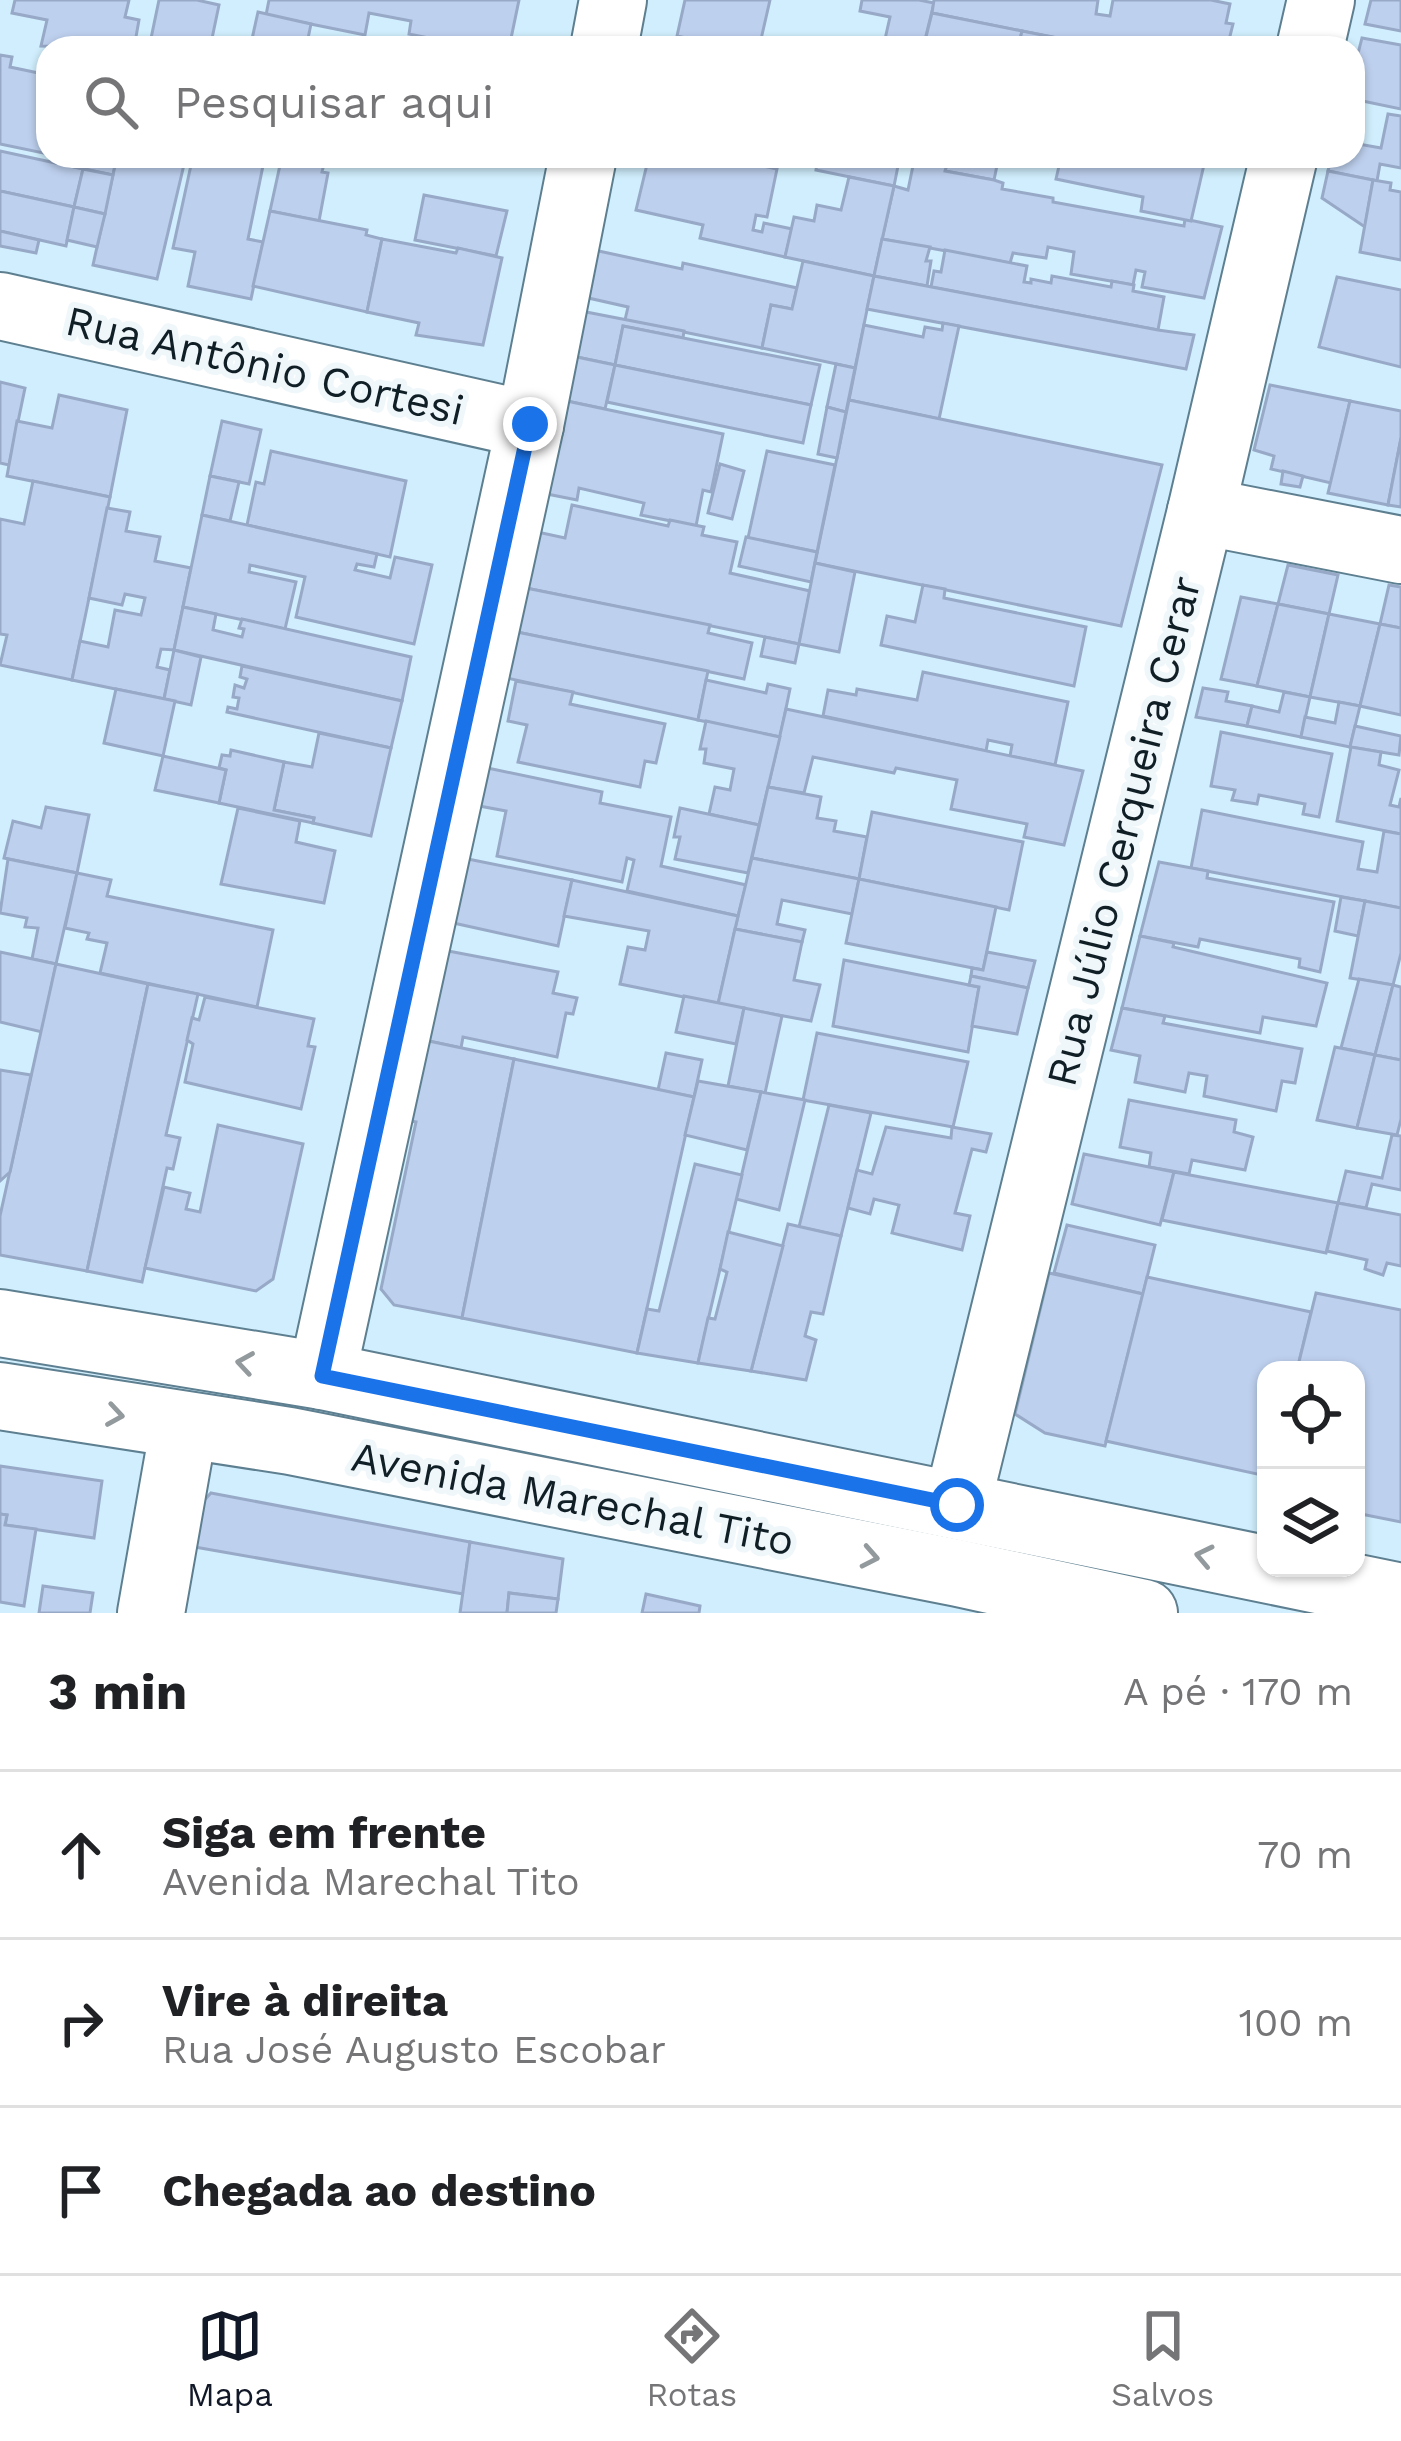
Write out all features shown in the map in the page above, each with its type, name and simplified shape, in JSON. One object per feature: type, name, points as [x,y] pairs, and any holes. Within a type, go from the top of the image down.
[{"type":"street","points":[[606,36],[613,0]]},
{"type":"street","points":[[1313,36],[1321,0]]},
{"type":"street","points":[[322,1376],[530,424],[581,168]]},
{"type":"street","name":"Rua Júlio Cerqueira Cerar","points":[[957,1505],[1202,511],[1281,168]]},
{"type":"street","name":"Rua Antônio Cortesi","points":[[0,305],[530,424]]},
{"type":"street","points":[[1202,511],[1401,550]]},
{"type":"street","name":"Avenida Marechal Tito","points":[[0,1323],[322,1376],[1401,1597]]},
{"type":"street","name":"Avenida Marechal Tito","points":[[0,1396],[290,1441],[1144,1613]]},
{"type":"street","points":[[152,1613],[184,1426]]},
{"type":"building","points":[[15,0],[129,0],[125,17],[139,20],[136,36],[43,36],[47,20],[12,13]]},
{"type":"building","points":[[159,0],[219,5],[213,36],[152,36]]},
{"type":"building","points":[[269,0],[519,0],[512,36],[419,36],[409,34],[411,21],[369,13],[365,35],[266,15]]},
{"type":"building","points":[[685,0],[770,0],[762,36],[677,36]]},
{"type":"building","points":[[862,0],[934,3],[926,36],[886,36],[890,17],[860,11]]},
{"type":"building","points":[[934,0],[1098,0],[1096,14],[1110,16],[1113,0],[1211,0],[1230,4],[1226,23],[1233,24],[1230,36],[1046,36],[932,13]]},
{"type":"building","points":[[1371,0],[1401,0],[1401,31],[1365,24]]},
{"type":"building","points":[[258,12],[311,24],[308,36],[253,36]]},
{"type":"building","points":[[932,13],[1022,31],[1021,36],[926,36]]},
{"type":"building","points":[[1365,39],[1401,45],[1401,109],[1365,102]]},
{"type":"building","points":[[0,55],[12,57],[10,67],[36,72],[36,152],[0,144]]},
{"type":"building","points":[[1388,114],[1401,116],[1401,168],[1380,164],[1377,181],[1328,171],[1365,168],[1365,145],[1381,148]]},
{"type":"building","points":[[0,151],[36,159],[36,168],[83,169],[74,207],[0,191]]},
{"type":"building","points":[[80,168],[114,168],[113,175]]},
{"type":"building","points":[[115,168],[183,168],[157,279],[93,265]]},
{"type":"building","points":[[190,168],[263,168],[248,239],[263,242],[251,299],[188,286],[195,252],[173,248]]},
{"type":"building","points":[[279,168],[323,168],[328,173],[319,221],[270,211]]},
{"type":"building","points":[[646,168],[772,168],[777,169],[767,217],[756,215],[753,230],[762,232],[764,223],[792,229],[785,257],[700,238],[703,225],[636,210]]},
{"type":"building","points":[[816,168],[898,168],[894,186]]},
{"type":"building","points":[[913,168],[946,168],[1003,183],[1002,189],[1053,198],[1053,202],[1184,226],[1185,219],[1222,227],[1204,298],[1142,287],[1145,272],[1136,270],[1133,285],[1071,274],[1074,252],[1048,247],[1046,258],[1013,253],[1010,263],[882,239],[894,186],[908,190]]},
{"type":"building","points":[[946,168],[996,168],[994,180]]},
{"type":"building","points":[[1059,168],[1203,168],[1191,221],[1141,211],[1143,197],[1056,179]]},
{"type":"building","points":[[83,169],[113,175],[105,214],[74,207]]},
{"type":"building","points":[[1328,171],[1373,180],[1365,227],[1322,198]]},
{"type":"building","points":[[849,177],[894,186],[874,276],[785,257],[794,217],[814,221],[817,205],[841,210]]},
{"type":"building","points":[[1373,180],[1391,183],[1390,190],[1401,192],[1401,260],[1360,252]]},
{"type":"building","points":[[0,191],[74,207],[66,246],[0,231]]},
{"type":"building","points":[[424,195],[507,211],[496,256],[415,240]]},
{"type":"building","points":[[74,207],[105,214],[97,247],[67,240]]},
{"type":"building","points":[[270,211],[367,230],[366,235],[382,239],[367,312],[253,286]]},
{"type":"building","points":[[0,231],[39,240],[36,253],[0,246]]},
{"type":"building","points":[[382,239],[502,258],[483,345],[416,335],[419,323],[367,312]]},
{"type":"building","points":[[882,239],[930,247],[927,286],[874,276]]},
{"type":"building","points":[[594,250],[797,288],[792,309],[771,305],[762,348],[625,320],[628,307],[584,297]]},
{"type":"building","points":[[945,250],[1027,266],[1024,282],[1051,283],[1052,276],[1111,287],[1112,281],[1134,285],[1133,291],[1164,297],[1158,330],[931,287],[934,271],[941,272]]},
{"type":"building","points":[[803,261],[874,276],[855,368],[762,348],[771,305],[792,309]]},
{"type":"building","points":[[874,276],[1194,335],[1186,369],[867,309]]},
{"type":"building","points":[[1337,277],[1401,290],[1401,367],[1319,347]]},
{"type":"building","points":[[581,311],[684,331],[683,338],[623,326],[615,365],[572,356]]},
{"type":"building","points":[[943,323],[959,326],[939,419],[849,400],[864,325],[923,337],[925,327],[942,330]]},
{"type":"building","points":[[623,326],[820,365],[811,405],[615,365]]},
{"type":"building","points":[[572,356],[615,365],[605,409],[562,400]]},
{"type":"building","points":[[836,364],[855,368],[846,412],[827,407]]},
{"type":"building","points":[[615,365],[811,405],[803,443],[607,402]]},
{"type":"building","points":[[0,382],[25,388],[9,465],[0,463]]},
{"type":"building","points":[[1270,385],[1350,401],[1331,483],[1271,469],[1274,456],[1254,450]]},
{"type":"building","points":[[59,395],[127,410],[110,497],[7,476],[17,421],[52,428]]},
{"type":"building","points":[[562,400],[723,434],[711,492],[703,490],[696,526],[641,515],[644,503],[579,488],[577,500],[542,493]]},
{"type":"building","points":[[849,400],[1162,465],[1121,626],[815,563]]},
{"type":"building","points":[[1350,401],[1401,411],[1401,438],[1388,505],[1328,493]]},
{"type":"building","points":[[827,407],[846,412],[837,458],[818,454]]},
{"type":"building","points":[[222,421],[261,430],[249,484],[210,476]]},
{"type":"building","points":[[1401,438],[1401,507],[1388,505]]},
{"type":"building","points":[[271,451],[406,481],[390,557],[247,525],[256,482],[264,484]]},
{"type":"building","points":[[767,451],[835,465],[817,552],[748,538]]},
{"type":"building","points":[[720,464],[744,471],[732,519],[708,513]]},
{"type":"building","points":[[1283,471],[1303,476],[1300,487],[1281,484]]},
{"type":"building","points":[[210,476],[239,482],[230,521],[202,515]]},
{"type":"building","points":[[33,481],[110,497],[72,680],[0,665],[7,635],[0,634],[0,519],[24,524]]},
{"type":"building","points":[[572,505],[668,526],[670,520],[704,527],[702,535],[737,542],[730,573],[810,591],[799,644],[521,587],[533,531],[565,538]]},
{"type":"building","points":[[107,508],[130,512],[126,531],[160,537],[155,561],[191,568],[174,650],[161,649],[157,667],[170,670],[164,699],[72,680],[80,641],[108,647],[115,610],[141,615],[145,598],[125,594],[122,605],[89,598]]},
{"type":"building","points":[[202,515],[377,554],[374,567],[357,564],[355,570],[390,578],[395,557],[432,565],[414,644],[296,617],[305,577],[250,565],[249,572],[296,582],[285,629],[183,607]]},
{"type":"building","points":[[746,537],[817,552],[811,582],[739,566]]},
{"type":"building","points":[[815,563],[855,572],[839,652],[799,644]]},
{"type":"building","points":[[1288,565],[1338,575],[1329,614],[1278,604]]},
{"type":"building","points":[[923,585],[945,589],[944,598],[1086,627],[1074,686],[881,645],[887,616],[915,622]]},
{"type":"building","points":[[1389,585],[1401,587],[1401,628],[1380,624]]},
{"type":"building","points":[[521,587],[710,625],[708,633],[752,643],[744,679],[512,631]]},
{"type":"building","points":[[1241,597],[1278,604],[1257,686],[1221,679]]},
{"type":"building","points":[[1278,604],[1329,614],[1310,697],[1257,686]]},
{"type":"building","points":[[183,607],[216,614],[213,630],[242,637],[242,619],[411,657],[402,701],[174,650]]},
{"type":"building","points":[[1329,614],[1380,624],[1360,706],[1310,697]]},
{"type":"building","points":[[1380,624],[1401,628],[1401,715],[1360,706]]},
{"type":"building","points":[[512,631],[708,671],[698,720],[502,677]]},
{"type":"building","points":[[765,637],[799,644],[795,663],[761,656]]},
{"type":"building","points":[[174,650],[201,657],[191,705],[164,699]]},
{"type":"building","points":[[242,666],[402,701],[391,748],[227,712],[228,707],[237,709],[235,685],[244,688],[247,679],[240,677]]},
{"type":"building","points":[[923,672],[1068,702],[1055,765],[1010,756],[1012,745],[988,740],[986,751],[823,716],[828,690],[856,695],[857,689],[917,700]]},
{"type":"building","points":[[706,680],[766,693],[768,684],[790,689],[780,737],[698,720]]},
{"type":"building","points":[[516,681],[573,692],[570,704],[665,724],[656,763],[645,761],[640,787],[518,762],[527,725],[508,721]]},
{"type":"building","points":[[1203,688],[1228,692],[1226,701],[1252,706],[1247,726],[1196,717]]},
{"type":"building","points":[[116,689],[175,701],[163,756],[104,743]]},
{"type":"building","points":[[1284,692],[1310,697],[1301,737],[1247,726],[1252,706],[1279,712]]},
{"type":"building","points":[[1339,702],[1360,706],[1350,747],[1301,737],[1305,717],[1335,723]]},
{"type":"building","points":[[786,709],[1083,771],[1064,845],[1024,837],[1027,824],[951,809],[957,780],[896,768],[894,773],[813,757],[804,793],[768,787]]},
{"type":"building","points":[[706,721],[780,737],[759,825],[709,814],[715,787],[730,790],[734,769],[704,763],[706,749],[700,749]]},
{"type":"building","points":[[1355,726],[1401,736],[1399,755],[1350,747]]},
{"type":"building","points":[[1221,732],[1332,754],[1319,817],[1303,814],[1305,804],[1259,795],[1257,804],[1232,800],[1235,790],[1211,786]]},
{"type":"building","points":[[319,733],[391,748],[371,836],[274,810],[284,762],[312,767]]},
{"type":"building","points":[[1351,747],[1381,752],[1379,765],[1399,770],[1390,805],[1399,807],[1401,798],[1401,834],[1337,821]]},
{"type":"building","points":[[231,750],[284,762],[274,810],[314,818],[313,823],[219,803],[226,770],[219,768],[222,755],[230,756]]},
{"type":"building","points":[[163,756],[226,770],[219,803],[155,790]]},
{"type":"building","points":[[483,767],[602,792],[600,803],[671,817],[661,866],[746,885],[738,916],[627,891],[634,860],[627,858],[622,882],[497,856],[506,811],[474,805]]},
{"type":"building","points":[[768,787],[821,797],[817,818],[836,821],[834,831],[867,837],[859,879],[752,858]]},
{"type":"building","points":[[46,807],[89,815],[77,873],[4,858],[13,821],[41,828]]},
{"type":"building","points":[[238,808],[300,821],[296,842],[335,851],[324,903],[221,884]]},
{"type":"building","points":[[680,808],[759,825],[748,873],[675,859]]},
{"type":"building","points":[[1202,810],[1363,842],[1358,869],[1377,872],[1384,831],[1401,834],[1401,908],[1191,868]]},
{"type":"building","points":[[872,812],[1023,842],[1009,910],[859,879]]},
{"type":"building","points":[[463,858],[572,880],[558,946],[449,922]]},
{"type":"building","points":[[752,858],[859,879],[852,914],[782,900],[777,924],[805,930],[802,942],[735,929]]},
{"type":"building","points":[[8,859],[77,873],[56,964],[32,959],[38,928],[25,927],[27,918],[0,913]]},
{"type":"building","points":[[1159,862],[1208,871],[1207,878],[1334,902],[1320,972],[1299,967],[1300,959],[1200,939],[1198,947],[1140,936]]},
{"type":"building","points":[[77,873],[111,880],[107,896],[273,930],[257,1007],[100,973],[107,943],[65,928]]},
{"type":"building","points":[[859,879],[996,907],[983,970],[846,943]]},
{"type":"building","points":[[572,880],[738,916],[718,1004],[620,984],[628,947],[645,950],[649,931],[564,916]]},
{"type":"building","points":[[1341,897],[1365,901],[1358,936],[1335,931]]},
{"type":"building","points":[[1365,901],[1401,908],[1401,953],[1393,985],[1350,978]]},
{"type":"building","points":[[735,929],[802,942],[794,980],[820,985],[811,1021],[718,1004]]},
{"type":"building","points":[[1140,936],[1327,983],[1316,1026],[1263,1017],[1260,1033],[1122,1008]]},
{"type":"building","points":[[443,950],[558,972],[553,993],[577,998],[573,1014],[566,1013],[557,1057],[463,1037],[461,1048],[424,1040]]},
{"type":"building","points":[[0,952],[56,964],[42,1032],[0,1022]]},
{"type":"building","points":[[987,952],[1035,961],[1028,988],[971,976],[972,968],[983,970]]},
{"type":"building","points":[[844,960],[979,987],[968,1052],[833,1026]]},
{"type":"building","points":[[56,964],[148,984],[87,1271],[0,1255],[0,1216]]},
{"type":"building","points":[[971,976],[1028,988],[1017,1034],[972,1026],[979,987],[969,985]]},
{"type":"building","points":[[1359,979],[1393,985],[1375,1055],[1341,1048]]},
{"type":"building","points":[[148,984],[198,994],[166,1135],[180,1138],[173,1169],[167,1168],[142,1282],[87,1271]]},
{"type":"building","points":[[1393,985],[1401,987],[1401,1060],[1375,1055]]},
{"type":"building","points":[[684,996],[744,1008],[736,1044],[676,1032]]},
{"type":"building","points":[[205,997],[314,1019],[308,1046],[315,1047],[301,1109],[185,1082],[193,1044],[187,1040],[192,1018],[199,1020]]},
{"type":"building","points":[[744,1008],[782,1016],[765,1093],[728,1086]]},
{"type":"building","points":[[1122,1008],[1165,1016],[1163,1023],[1302,1049],[1295,1083],[1282,1081],[1276,1111],[1204,1096],[1207,1076],[1189,1073],[1185,1092],[1135,1082],[1140,1056],[1111,1050]]},
{"type":"building","points":[[817,1033],[968,1062],[953,1127],[803,1100]]},
{"type":"building","points":[[424,1040],[514,1059],[462,1318],[394,1305],[381,1289],[416,1122],[406,1120]]},
{"type":"building","points":[[1335,1047],[1375,1055],[1357,1128],[1317,1120]]},
{"type":"building","points":[[666,1053],[702,1060],[694,1097],[658,1090]]},
{"type":"building","points":[[1375,1055],[1401,1060],[1397,1135],[1357,1128]]},
{"type":"building","points":[[514,1059],[694,1097],[637,1353],[462,1318]]},
{"type":"building","points":[[0,1070],[31,1075],[10,1172],[0,1181]]},
{"type":"building","points":[[698,1081],[761,1092],[747,1150],[685,1135]]},
{"type":"building","points":[[761,1092],[805,1100],[779,1210],[736,1199]]},
{"type":"building","points":[[1129,1100],[1236,1120],[1234,1132],[1253,1137],[1245,1170],[1192,1160],[1189,1174],[1149,1167],[1151,1153],[1120,1147]]},
{"type":"building","points":[[829,1105],[871,1113],[841,1236],[799,1227]]},
{"type":"building","points":[[218,1125],[303,1144],[273,1279],[256,1291],[145,1268],[164,1187],[190,1193],[186,1209],[200,1212]]},
{"type":"building","points":[[886,1127],[951,1138],[952,1127],[991,1134],[986,1152],[972,1149],[955,1213],[970,1216],[962,1250],[892,1233],[899,1205],[874,1199],[870,1214],[848,1208],[857,1170],[872,1174]]},
{"type":"building","points":[[1392,1135],[1401,1136],[1401,1190],[1372,1184],[1366,1208],[1338,1203],[1346,1171],[1382,1178]]},
{"type":"building","points":[[1084,1154],[1174,1172],[1160,1225],[1072,1204]]},
{"type":"building","points":[[695,1164],[742,1175],[698,1363],[637,1353],[647,1309],[659,1311]]},
{"type":"building","points":[[1174,1172],[1338,1203],[1326,1253],[1162,1220]]},
{"type":"building","points":[[1338,1203],[1401,1215],[1401,1266],[1387,1263],[1383,1275],[1365,1269],[1367,1260],[1327,1251]]},
{"type":"building","points":[[788,1224],[841,1236],[823,1314],[811,1312],[805,1336],[816,1340],[806,1380],[751,1371]]},
{"type":"building","points":[[1067,1225],[1155,1245],[1143,1294],[1054,1273]]},
{"type":"building","points":[[728,1232],[783,1246],[751,1371],[698,1363],[708,1318],[715,1319],[727,1272],[720,1269]]},
{"type":"building","points":[[1049,1273],[1143,1294],[1105,1446],[1045,1433],[1015,1414]]},
{"type":"building","points":[[1147,1277],[1311,1312],[1299,1361],[1257,1361],[1257,1474],[1106,1441]]},
{"type":"building","points":[[1316,1293],[1401,1310],[1401,1522],[1365,1515],[1365,1361],[1299,1361]]},
{"type":"building","points":[[0,1466],[102,1481],[94,1538],[5,1525],[7,1515],[0,1514]]},
{"type":"building","points":[[211,1493],[470,1542],[463,1594],[189,1546],[195,1510]]},
{"type":"building","points":[[0,1514],[7,1515],[5,1525],[36,1529],[24,1606],[0,1602]]},
{"type":"building","points":[[470,1542],[563,1559],[558,1599],[509,1593],[507,1613],[460,1613]]},
{"type":"building","points":[[43,1586],[93,1593],[90,1613],[39,1613]]},
{"type":"building","points":[[509,1593],[558,1599],[556,1613],[507,1613]]},
{"type":"building","points":[[646,1594],[700,1606],[699,1613],[642,1613]]},
{"type":"route","points":[[530,424],[322,1376],[957,1505]]}]
